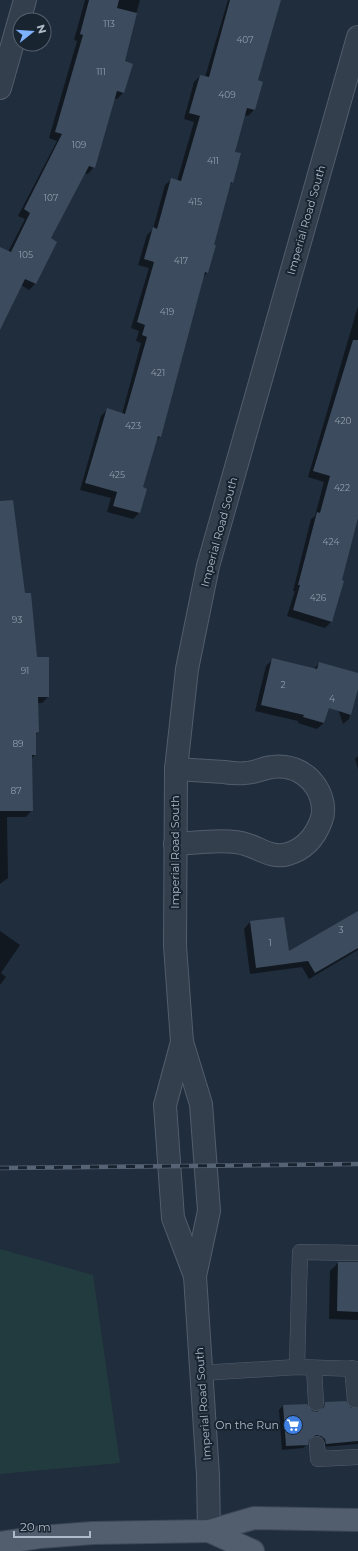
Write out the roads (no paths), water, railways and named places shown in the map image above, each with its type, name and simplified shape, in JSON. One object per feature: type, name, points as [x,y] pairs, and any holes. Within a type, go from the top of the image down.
[{"type":"main road","points":[[0,1543],[40,1537],[94,1533],[209,1531],[254,1518],[358,1520]]},
{"type":"main road","points":[[209,1531],[253,1551]]},
{"type":"street","points":[[0,88],[25,0]]},
{"type":"street","name":"Imperial Road South","points":[[209,1531],[208,1475],[195,1276],[209,1211],[201,1104],[182,1042],[175,946],[176,769],[187,669],[208,566],[358,37]]},
{"type":"street","points":[[175,844],[225,842],[240,843],[247,844],[266,853],[278,856],[288,855],[303,848],[314,836],[322,819],[323,802],[315,785],[304,773],[289,767],[271,767],[245,774],[176,769]]},
{"type":"street","name":"Imperial Road South","points":[[182,1042],[165,1105],[172,1218],[195,1276]]},
{"type":"lane","points":[[297,1367],[300,1252],[358,1253]]},
{"type":"lane","points":[[201,1373],[297,1367],[355,1368],[355,1400]]},
{"type":"lane","points":[[314,1368],[316,1403]]},
{"type":"lane","points":[[317,1444],[318,1459],[358,1457]]},
{"type":"railway","points":[[0,1168],[358,1164]]},
{"type":"place","name":"On the Run","points":[[293,1425]]}]
